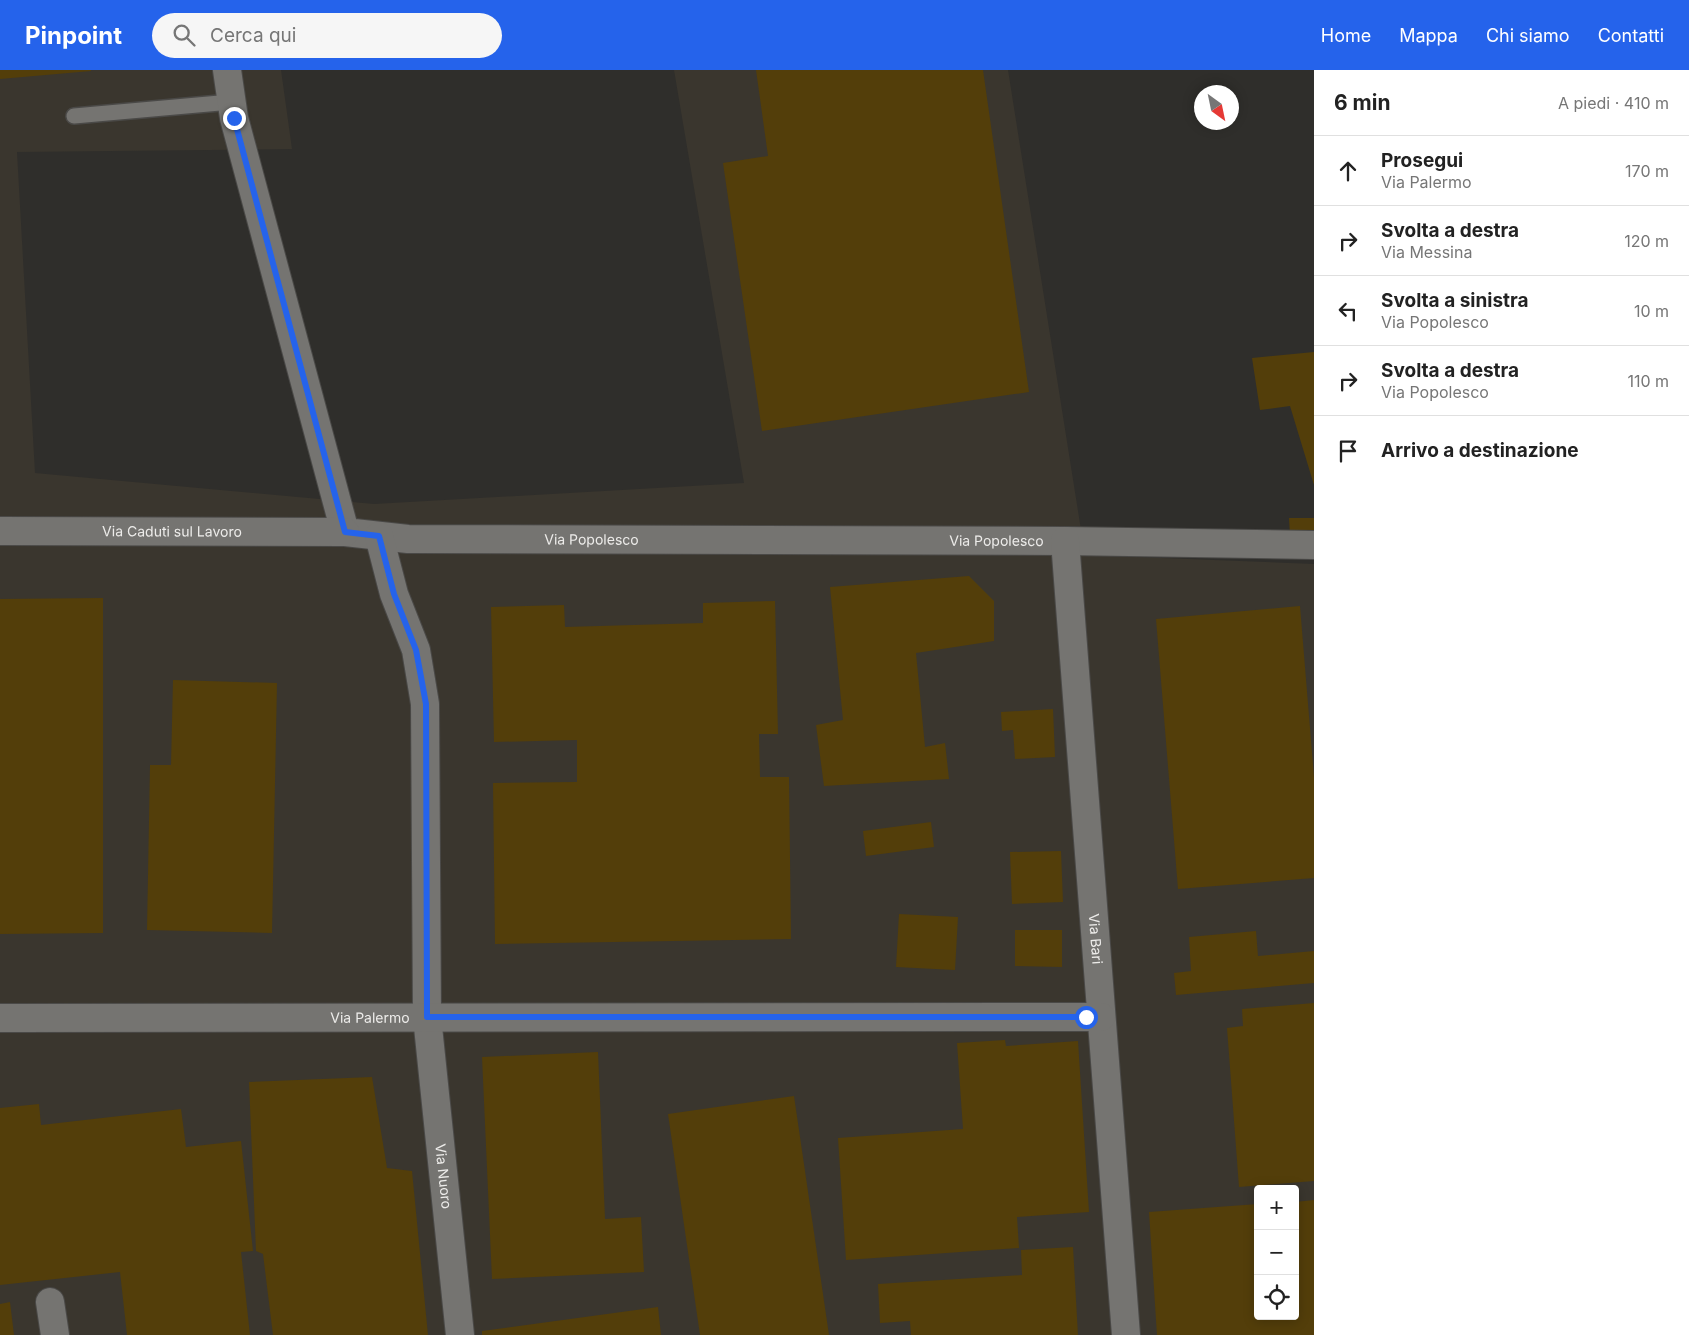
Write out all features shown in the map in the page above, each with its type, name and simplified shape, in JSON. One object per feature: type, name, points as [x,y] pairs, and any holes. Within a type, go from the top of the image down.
[{"type":"street","points":[[227,70],[230,102],[268,250],[345,532]]},
{"type":"street","name":"Via Caduti sul Lavoro","points":[[0,531],[345,532]]},
{"type":"street","name":"Via Popolesco","points":[[345,532],[408,539],[1065,541],[1314,545]]},
{"type":"street","name":"Via Nuoro","points":[[379,536],[394,594],[416,650],[426,704],[427,1017],[460,1335]]},
{"type":"street","name":"Via Bari","points":[[1065,541],[1126,1335]]},
{"type":"street","name":"Via Palermo","points":[[0,1018],[1101,1017]]},
{"type":"street","points":[[50,1302],[55,1335]]},
{"type":"lane","points":[[74,116],[230,102]]},
{"type":"shaded area","points":[[0,70],[281,70],[292,149],[17,152],[35,473],[374,504],[744,483],[674,70],[1008,70],[1085,555],[1314,564],[1314,1335],[0,1335]]},
{"type":"building","points":[[0,70],[91,70],[91,71],[0,79]]},
{"type":"building","points":[[756,70],[983,70],[1029,392],[762,431],[723,163],[768,156]]},
{"type":"building","points":[[1314,352],[1314,485],[1290,406],[1260,410],[1252,358]]},
{"type":"building","points":[[1289,518],[1314,518],[1314,536],[1290,535]]},
{"type":"building","points":[[969,576],[994,601],[994,641],[916,653],[925,747],[945,743],[949,779],[824,786],[816,725],[843,720],[830,587]]},
{"type":"building","points":[[103,598],[103,933],[0,934],[0,599]]},
{"type":"building","points":[[775,601],[778,734],[759,734],[760,777],[789,777],[791,939],[495,944],[493,783],[577,782],[577,740],[494,742],[491,607],[564,605],[565,627],[703,623],[703,603]]},
{"type":"building","points":[[1300,606],[1314,777],[1314,878],[1178,889],[1156,619]]},
{"type":"building","points":[[173,680],[277,683],[272,933],[147,930],[150,765],[171,765]]},
{"type":"building","points":[[1053,709],[1055,757],[1015,759],[1013,730],[1002,731],[1001,712]]},
{"type":"building","points":[[931,822],[934,847],[866,856],[863,831]]},
{"type":"building","points":[[1061,851],[1063,902],[1012,904],[1010,852]]},
{"type":"building","points":[[899,914],[958,917],[955,970],[896,967]]},
{"type":"building","points":[[1015,930],[1062,930],[1062,967],[1015,966]]},
{"type":"building","points":[[1256,931],[1258,956],[1314,951],[1314,983],[1176,995],[1174,973],[1191,971],[1189,937]]},
{"type":"building","points":[[1314,1003],[1314,1181],[1239,1187],[1227,1028],[1243,1026],[1242,1009]]},
{"type":"building","points":[[1005,1040],[1006,1046],[1078,1041],[1089,1212],[1017,1217],[1019,1248],[846,1260],[838,1138],[963,1129],[957,1043]]},
{"type":"building","points":[[598,1052],[605,1219],[641,1217],[644,1272],[492,1279],[482,1057]]},
{"type":"building","points":[[372,1077],[387,1168],[412,1171],[428,1335],[273,1335],[263,1254],[256,1251],[249,1082]]},
{"type":"building","points":[[794,1096],[829,1335],[700,1335],[668,1114]]},
{"type":"building","points":[[39,1104],[41,1125],[181,1109],[186,1147],[241,1141],[253,1251],[241,1252],[250,1335],[127,1335],[120,1272],[0,1285],[0,1108]]},
{"type":"building","points":[[1314,1200],[1314,1335],[1157,1335],[1149,1212],[1254,1204],[1254,1320],[1299,1320],[1299,1202]]},
{"type":"building","points":[[1073,1247],[1078,1335],[911,1335],[910,1321],[880,1323],[878,1284],[1022,1275],[1021,1250]]},
{"type":"building","points":[[10,1302],[14,1335],[0,1335],[0,1304]]},
{"type":"building","points":[[658,1307],[661,1335],[482,1335],[482,1331]]},
{"type":"route","points":[[234,118],[345,532],[379,536],[394,594],[416,650],[422,677],[426,704],[427,1017],[1086,1017]]}]
